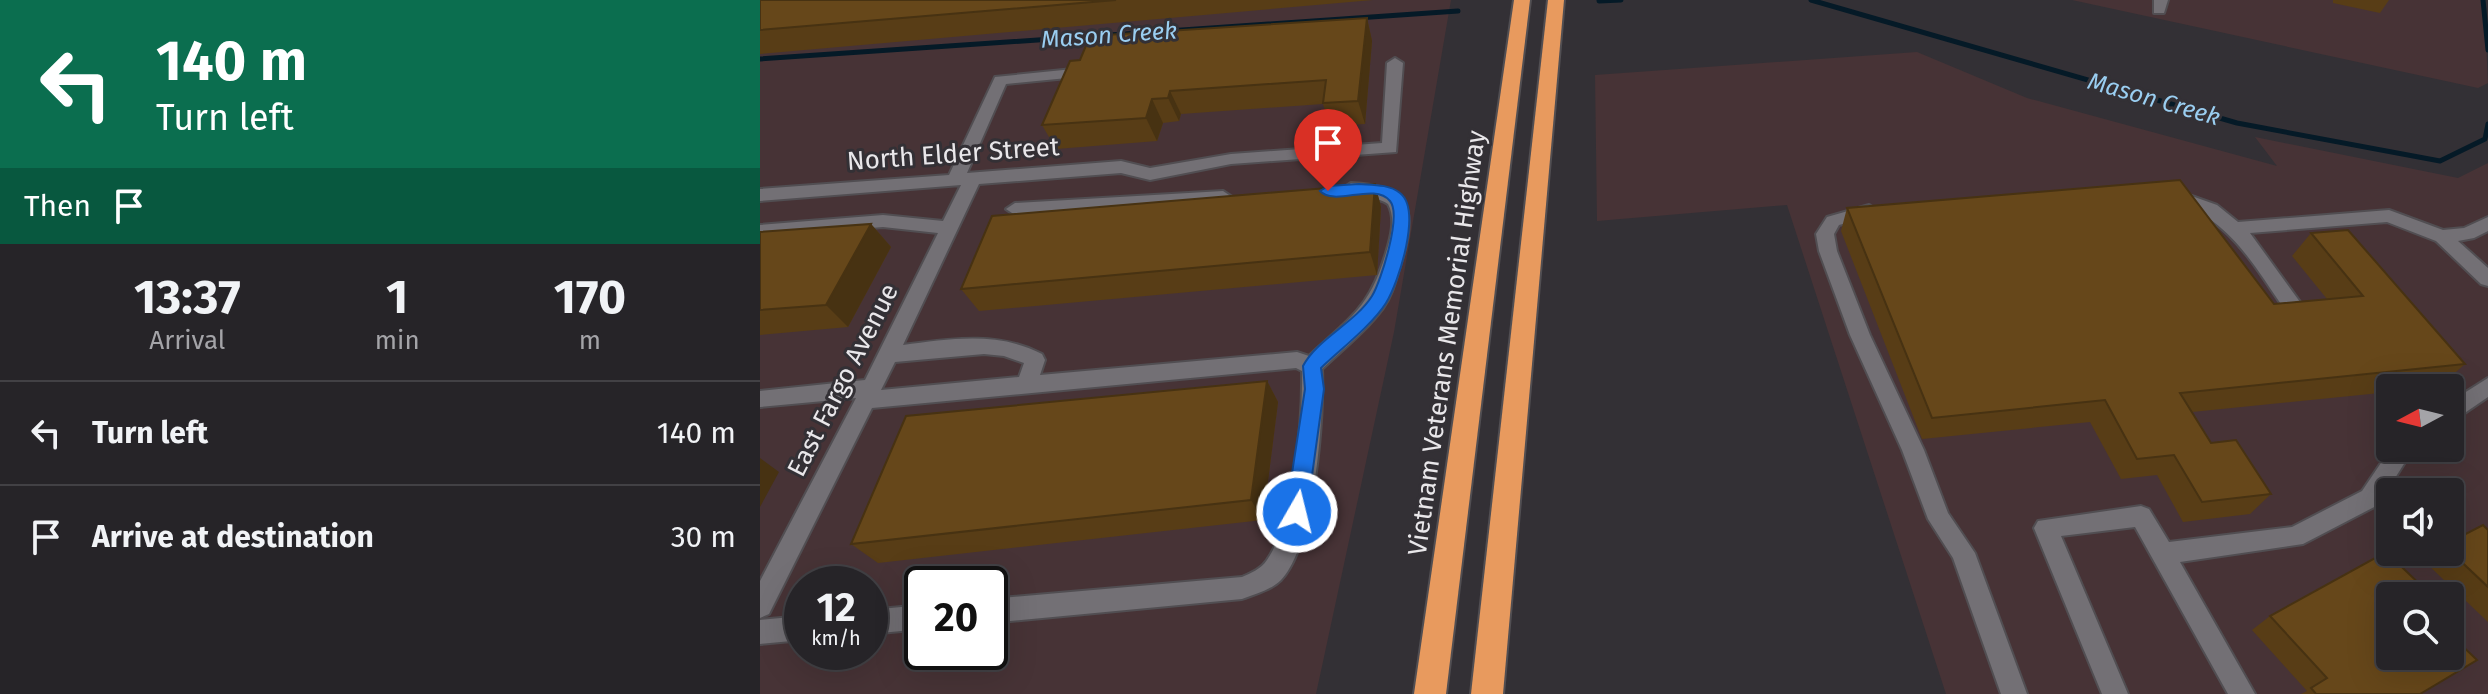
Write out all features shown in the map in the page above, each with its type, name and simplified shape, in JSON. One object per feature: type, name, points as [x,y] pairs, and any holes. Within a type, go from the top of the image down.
[{"type":"highway","name":"Vietnam Veterans Memorial Highway","points":[[1430,694],[1522,0]]},
{"type":"highway","points":[[1487,694],[1557,0]]},
{"type":"street","name":"North Elder Street","points":[[760,195],[1121,167],[1150,174],[1231,159],[1390,148],[1395,63]]},
{"type":"street","name":"East Fargo Avenue","points":[[760,606],[949,228],[1000,80],[1083,73]]},
{"type":"street","points":[[1143,202],[1150,174]]},
{"type":"street","points":[[839,225],[862,187]]},
{"type":"street","points":[[1008,609],[1242,588],[1267,578],[1278,564],[1297,512],[1314,389],[1312,366],[1379,299],[1400,240],[1403,211],[1397,198],[1386,192],[1359,189],[1328,191]]},
{"type":"street","points":[[2148,191],[2178,196],[2215,210],[2237,228],[2290,302]]},
{"type":"street","points":[[1015,209],[1236,196]]},
{"type":"street","points":[[1895,209],[1850,214],[1833,221],[1825,234],[1828,251],[1860,335],[1913,450],[1939,519],[1963,553],[2014,694]]},
{"type":"street","points":[[2237,228],[2389,216],[2442,237],[2488,279]]},
{"type":"street","points":[[760,231],[883,221],[949,228]]},
{"type":"street","points":[[2442,237],[2468,234],[2488,223]]},
{"type":"street","points":[[887,355],[956,347],[1015,349],[1035,360],[1027,386]]},
{"type":"street","points":[[760,399],[1027,386],[1297,360],[1312,366]]},
{"type":"street","points":[[2464,404],[2488,386]]},
{"type":"street","points":[[2162,554],[2295,537],[2370,498],[2394,462]]},
{"type":"street","points":[[2115,694],[2046,528],[2141,516],[2242,694]]},
{"type":"street","points":[[760,632],[784,630]]},
{"type":"shaded area","points":[[760,0],[1451,0],[1394,332],[1316,694],[760,694]]},
{"type":"shaded area","points":[[2072,0],[2484,0],[2488,83],[2478,88]]},
{"type":"shaded area","points":[[1917,52],[2027,98],[2277,166],[2255,137],[2458,178],[2488,163],[2488,694],[1946,694],[1787,205],[1597,221],[1595,75]]},
{"type":"building","points":[[760,0],[1116,0],[760,30]]},
{"type":"building","points":[[1367,18],[1358,101],[1323,103],[1326,80],[1170,91],[1168,98],[1152,99],[1146,118],[1042,125],[1070,61],[1080,60],[1090,36]]},
{"type":"building","points":[[2180,180],[2274,304],[2363,296],[2311,233],[2348,230],[2465,364],[2180,393],[2211,443],[2236,440],[2271,494],[2202,502],[2174,455],[2137,459],[2105,400],[1932,418],[1847,208]]},
{"type":"building","points":[[1375,184],[1370,252],[961,289],[992,216]]},
{"type":"building","points":[[871,224],[826,305],[760,310],[760,232]]},
{"type":"building","points":[[1267,381],[1251,500],[851,544],[906,416]]},
{"type":"building","points":[[2483,525],[2488,530],[2488,587],[2464,564],[2464,535]]},
{"type":"building","points":[[2376,558],[2376,566],[2401,566],[2418,582],[2376,582],[2376,670],[2460,670],[2420,694],[2316,694],[2311,688],[2327,678],[2270,616]]},
{"type":"building","points":[[2464,647],[2477,660],[2464,668]]},
{"type":"waterway","name":"Mason Creek","points":[[1599,1],[1621,0]]},
{"type":"waterway","name":"Mason Creek","points":[[1811,0],[2237,123],[2440,161],[2485,139],[2488,124]]},
{"type":"waterway","name":"Mason Creek","points":[[2483,0],[2488,50]]},
{"type":"waterway","name":"Mason Creek","points":[[760,59],[1458,11]]},
{"type":"route","points":[[1297,512],[1314,389],[1312,366],[1379,299],[1400,240],[1403,211],[1397,198],[1386,192],[1359,189],[1328,191]]}]
